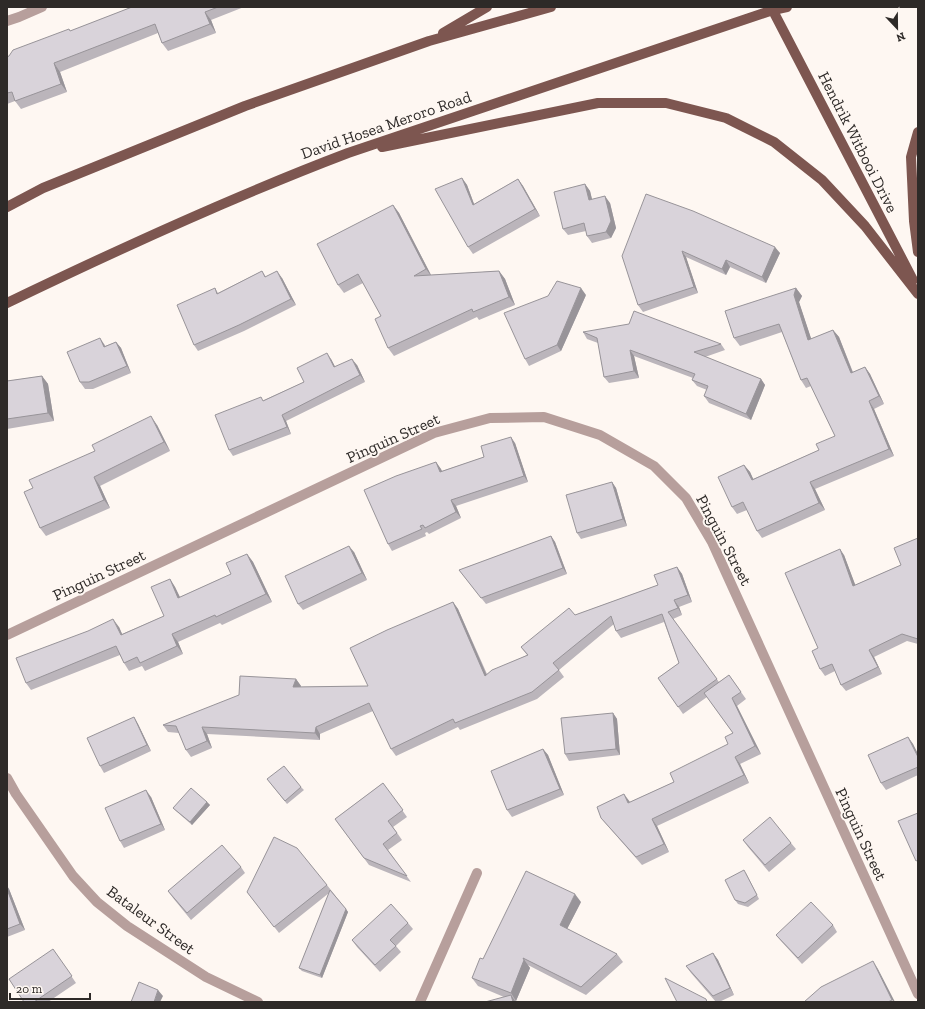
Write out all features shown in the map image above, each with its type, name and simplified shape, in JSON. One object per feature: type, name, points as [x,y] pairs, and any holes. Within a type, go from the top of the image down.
[{"type":"main road","points":[[429,41],[487,7]]},
{"type":"main road","points":[[7,207],[44,188],[245,106],[429,41],[551,7]]},
{"type":"main road","name":"David Hosea Meroro Road","points":[[7,303],[172,226],[285,177],[348,153],[772,9],[787,7]]},
{"type":"main road","name":"Hendrik Witbooi Drive","points":[[772,9],[918,290]]},
{"type":"main road","points":[[348,153],[420,140],[598,103],[666,103],[726,118],[774,142],[828,186],[865,226],[918,294]]},
{"type":"main road","points":[[918,132],[911,157],[914,221],[918,252]]},
{"type":"street","points":[[7,21],[42,7]]},
{"type":"street","name":"Pinguin Street","points":[[7,635],[434,433],[490,418],[544,417],[600,435],[654,466],[686,498],[712,542],[918,994]]},
{"type":"street","name":"Bataleur Street","points":[[7,778],[16,794],[73,876],[97,902],[127,926],[206,977],[258,1002]]},
{"type":"street","points":[[420,1002],[477,873]]},
{"type":"building","points":[[132,7],[218,7],[205,12],[210,24],[162,43],[155,24],[54,63],[61,84],[15,101],[12,92],[7,93],[7,57],[13,50],[69,29],[70,31]]},
{"type":"building","points":[[462,178],[473,205],[518,179],[535,209],[468,247],[435,189]]},
{"type":"building","points":[[585,184],[589,200],[605,196],[611,221],[606,232],[587,236],[584,223],[563,229],[554,192]]},
{"type":"building","points":[[646,194],[693,211],[775,247],[762,277],[726,260],[722,269],[682,251],[694,287],[638,305],[622,256]]},
{"type":"building","points":[[393,205],[426,269],[414,276],[499,271],[509,297],[473,312],[472,309],[388,348],[375,319],[381,316],[358,274],[338,285],[317,244]]},
{"type":"building","points":[[262,271],[265,277],[277,271],[291,299],[239,325],[194,345],[177,305],[215,288],[217,294]]},
{"type":"building","points":[[557,281],[581,288],[557,345],[525,359],[504,313],[548,296]]},
{"type":"building","points":[[796,288],[794,295],[808,340],[833,330],[851,373],[865,367],[879,396],[869,401],[889,449],[810,482],[819,503],[757,531],[743,502],[732,507],[718,477],[744,465],[752,480],[819,450],[816,444],[835,436],[807,378],[801,380],[779,324],[734,338],[725,311]]},
{"type":"building","points":[[634,311],[721,344],[694,352],[761,379],[746,414],[704,396],[708,386],[692,380],[695,374],[630,350],[634,371],[604,377],[597,338],[583,332],[629,324]]},
{"type":"building","points":[[100,338],[104,347],[116,342],[127,366],[89,382],[80,382],[67,352]]},
{"type":"building","points":[[327,353],[334,367],[352,359],[360,375],[282,415],[287,427],[229,450],[215,415],[261,397],[263,401],[304,382],[297,368]]},
{"type":"building","points":[[42,376],[48,413],[7,419],[7,381]]},
{"type":"building","points":[[151,416],[164,442],[94,477],[104,500],[40,528],[24,492],[33,488],[29,480],[95,451],[92,445]]},
{"type":"building","points":[[511,437],[524,476],[451,500],[456,512],[425,528],[423,525],[420,526],[422,529],[388,544],[364,490],[396,476],[436,462],[440,472],[484,457],[481,446]]},
{"type":"building","points":[[612,482],[623,519],[577,533],[566,495]]},
{"type":"building","points":[[551,536],[563,568],[481,598],[459,570]]},
{"type":"building","points":[[918,538],[918,639],[902,634],[869,650],[878,667],[841,685],[832,664],[820,669],[812,651],[818,648],[785,573],[840,549],[853,586],[901,565],[894,548]]},
{"type":"building","points":[[349,546],[362,573],[298,604],[285,576]]},
{"type":"building","points":[[247,554],[266,594],[216,617],[215,615],[172,634],[177,646],[140,663],[137,657],[124,663],[116,646],[26,683],[16,658],[88,631],[113,619],[121,635],[164,616],[151,587],[170,579],[178,598],[231,574],[226,563]]},
{"type":"building","points":[[677,567],[688,595],[674,600],[678,608],[668,612],[717,679],[678,707],[658,678],[679,663],[662,614],[616,631],[611,616],[553,663],[559,670],[532,692],[455,723],[453,719],[391,749],[369,703],[316,727],[315,733],[202,727],[207,741],[186,750],[176,726],[163,725],[239,695],[240,676],[296,679],[293,687],[368,686],[350,648],[387,630],[453,602],[485,676],[492,670],[528,655],[521,647],[569,608],[575,615],[658,585],[654,575]]},
{"type":"building","points":[[729,675],[741,692],[732,698],[755,746],[735,757],[744,775],[652,819],[664,844],[636,857],[601,818],[597,807],[624,794],[628,803],[674,782],[670,773],[728,744],[725,737],[733,733],[704,693]]},
{"type":"building","points":[[613,713],[616,749],[565,754],[561,718]]},
{"type":"building","points":[[134,717],[147,745],[100,766],[87,738]]},
{"type":"building","points":[[908,737],[918,757],[918,767],[881,783],[868,755]]},
{"type":"building","points":[[543,749],[560,789],[507,810],[491,771]]},
{"type":"building","points":[[284,766],[301,787],[285,801],[267,779]]},
{"type":"building","points":[[383,783],[403,810],[388,821],[397,833],[383,844],[407,876],[364,858],[335,819]]},
{"type":"building","points":[[191,788],[207,802],[190,822],[173,808]]},
{"type":"building","points":[[146,790],[161,824],[120,841],[105,808]]},
{"type":"building","points":[[918,813],[918,860],[916,861],[898,821]]},
{"type":"building","points":[[770,817],[791,843],[765,865],[743,840]]},
{"type":"building","points":[[274,837],[297,848],[327,885],[274,927],[247,892]]},
{"type":"building","points":[[222,845],[241,867],[187,913],[168,891]]},
{"type":"building","points":[[744,870],[757,895],[745,903],[735,900],[725,880]]},
{"type":"building","points":[[526,871],[575,894],[560,925],[617,954],[581,987],[523,958],[524,960],[511,993],[472,978],[480,958],[483,959]]},
{"type":"building","points":[[7,889],[20,924],[7,929]]},
{"type":"building","points":[[330,890],[346,909],[320,975],[299,968]]},
{"type":"building","points":[[811,902],[833,925],[798,958],[776,935]]},
{"type":"building","points":[[391,904],[408,923],[390,940],[396,946],[375,965],[352,940]]},
{"type":"building","points":[[53,949],[72,976],[34,1002],[24,1002],[9,979]]},
{"type":"building","points":[[713,953],[730,988],[713,996],[686,966]]},
{"type":"building","points":[[873,961],[892,1000],[888,1002],[804,1002],[821,987]]},
{"type":"building","points":[[665,978],[706,999],[707,1002],[677,1002]]},
{"type":"building","points":[[139,982],[158,990],[154,1002],[131,1002]]},
{"type":"building","points":[[511,995],[513,1002],[485,1002]]}]
